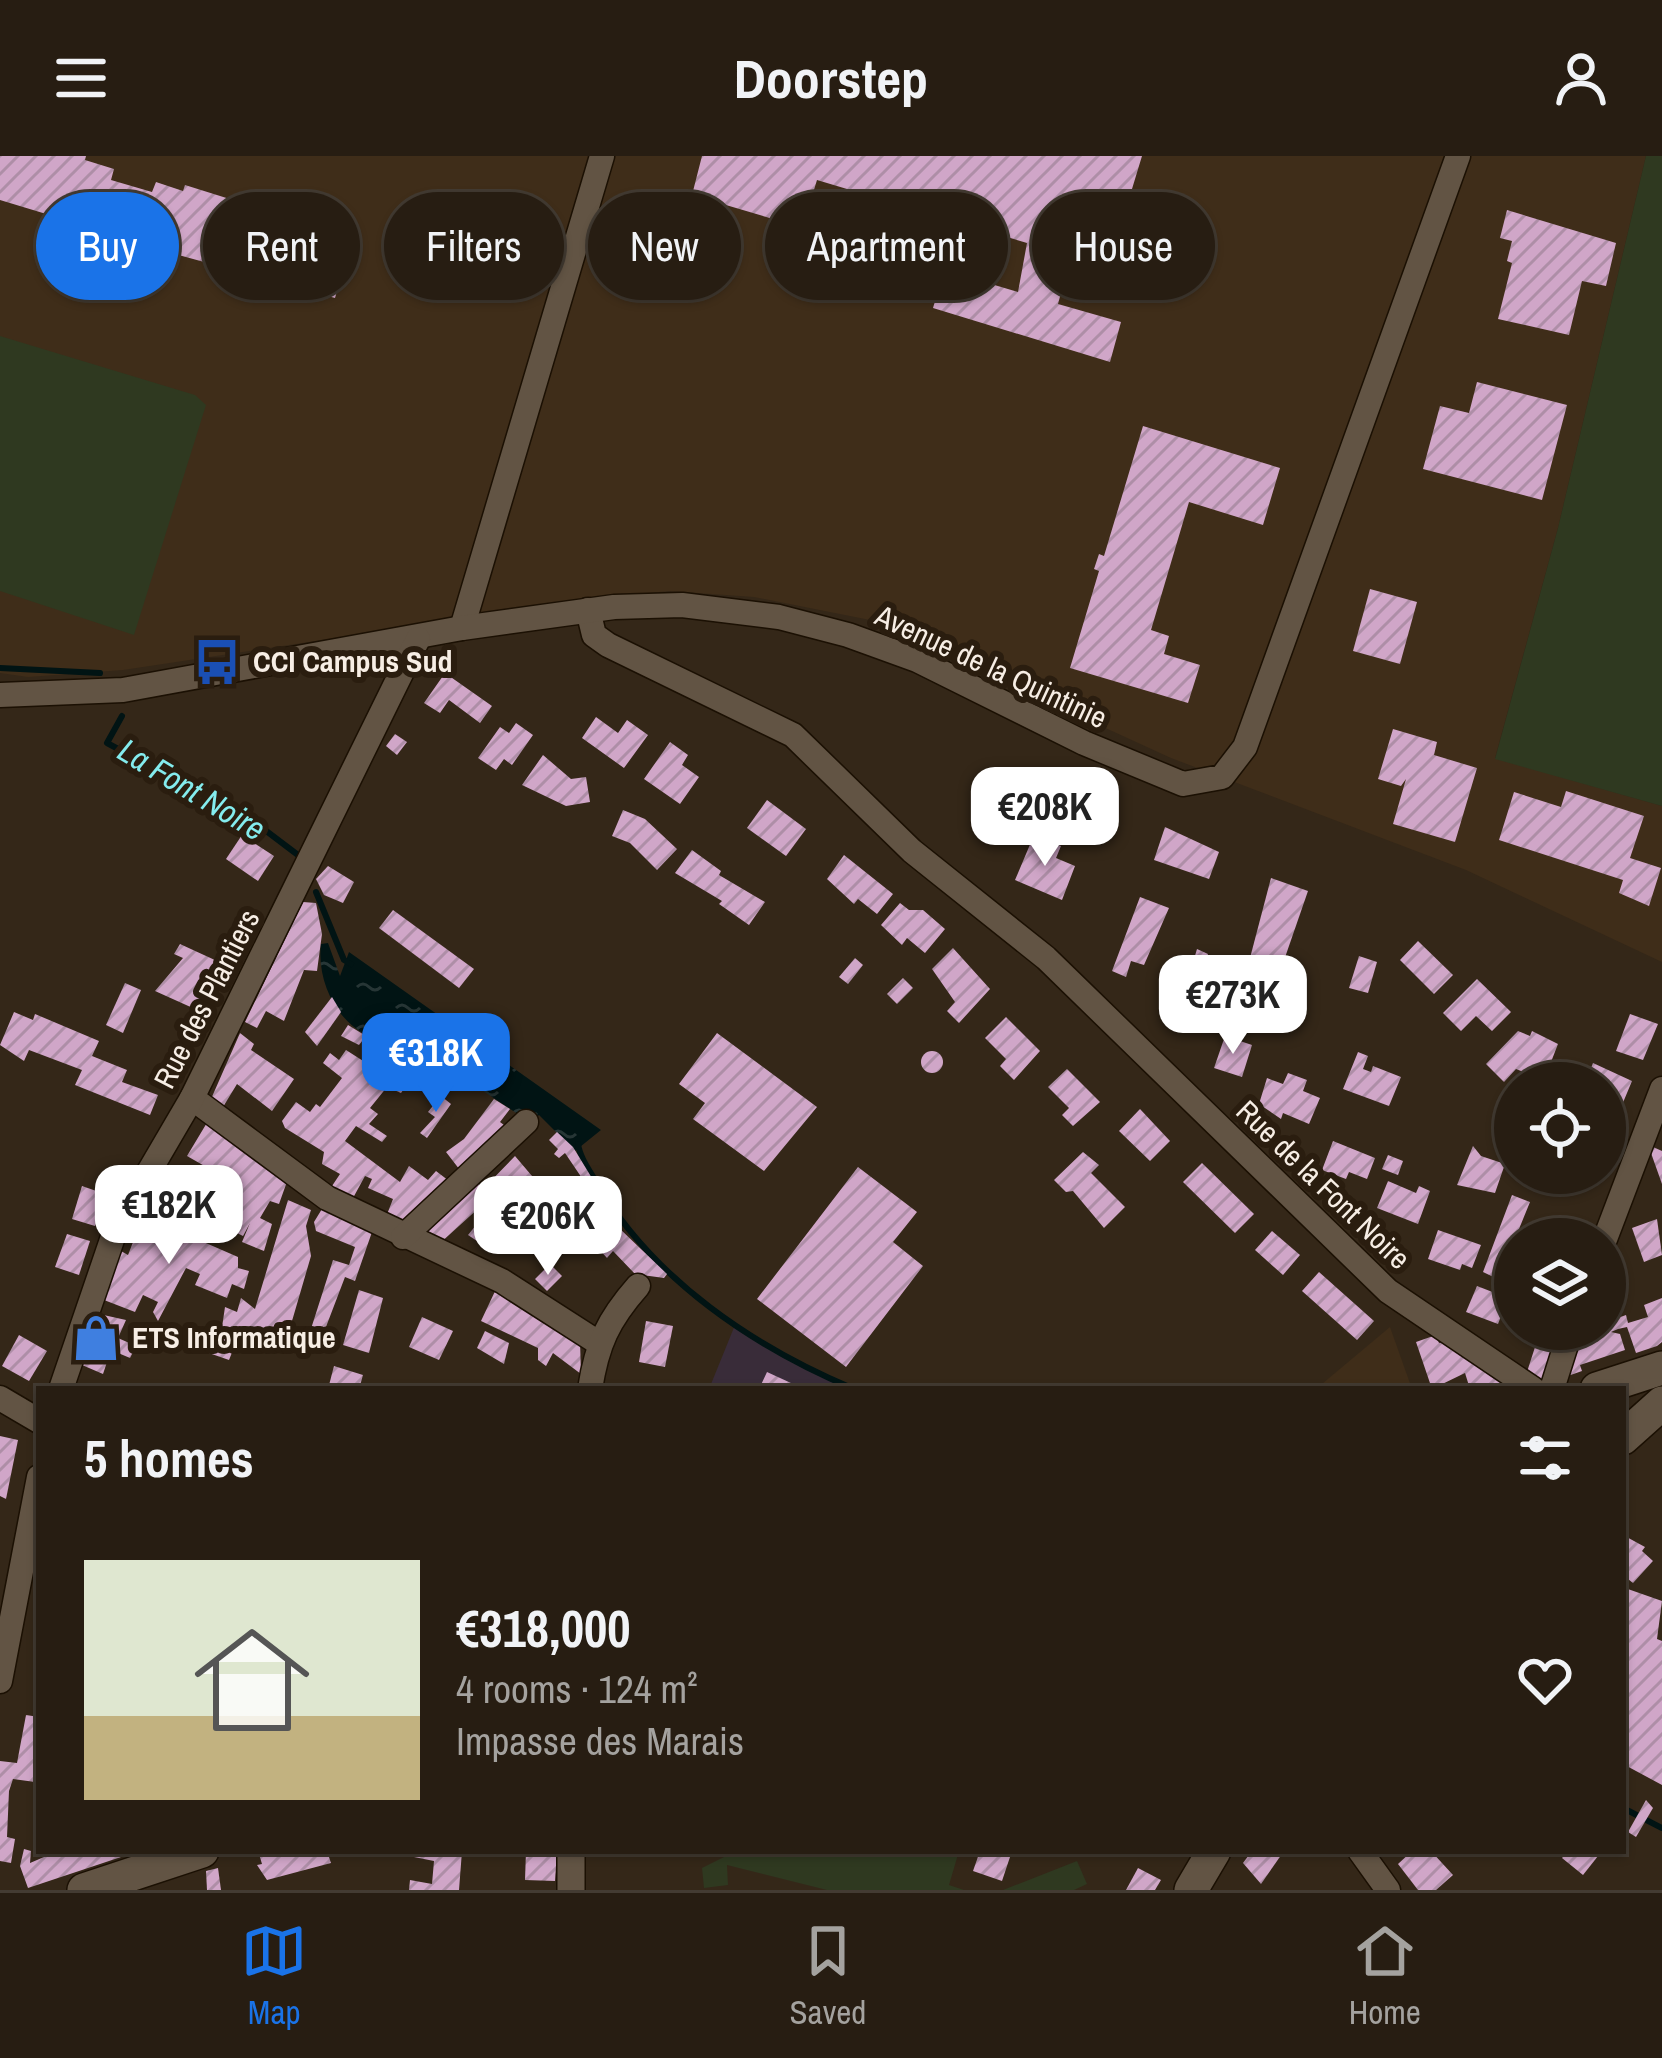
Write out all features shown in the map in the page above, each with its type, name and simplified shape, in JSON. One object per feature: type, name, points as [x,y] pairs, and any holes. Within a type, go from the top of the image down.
[{"type":"main road","points":[[1622,1386],[1662,1368]]},
{"type":"main road","points":[[1626,1435],[1662,1403]]},
{"type":"main road","points":[[84,1890],[193,1854]]},
{"type":"main road","points":[[1191,1890],[1212,1854]]},
{"type":"street","points":[[462,628],[602,156]]},
{"type":"street","name":"Avenue de la Quintinie","points":[[0,695],[123,690],[462,628],[588,610],[682,604],[779,617],[848,635],[917,660],[1101,750],[1199,785],[1222,777],[1245,747],[1458,156]]},
{"type":"street","name":"Rue de la Font Noire","points":[[588,610],[594,635],[608,645],[793,735],[912,851],[1046,958],[1388,1291],[1529,1386]]},
{"type":"street","name":"Rue des Plantiers","points":[[62,1386],[116,1228],[192,1098],[418,639]]},
{"type":"street","points":[[1613,1218],[1662,1089]]},
{"type":"street","points":[[192,1098],[327,1198],[502,1281],[597,1342]]},
{"type":"street","points":[[403,1238],[526,1122]]},
{"type":"street","points":[[590,1386],[597,1342],[607,1321],[638,1286]]},
{"type":"street","points":[[1553,1386],[1564,1350]]},
{"type":"street","points":[[0,1398],[36,1418]]},
{"type":"street","points":[[0,1681],[36,1493]]},
{"type":"street","points":[[571,1854],[571,1890]]},
{"type":"street","points":[[1362,1854],[1388,1890]]},
{"type":"shaded area","points":[[0,156],[1646,156],[1558,528],[1495,758],[1662,806],[1662,962],[1466,870],[1171,758],[870,620],[754,597],[669,591],[608,597],[123,670],[28,677],[0,673]]},
{"type":"shaded area","points":[[735,1325],[780,1356],[848,1386],[710,1386]]},
{"type":"shaded area","points":[[1390,1327],[1411,1386],[1320,1386]]},
{"type":"green space","points":[[1646,156],[1662,156],[1662,806],[1495,759],[1558,528]]},
{"type":"green space","points":[[0,336],[195,395],[206,405],[134,635],[0,591]]},
{"type":"green space","points":[[730,1854],[958,1854],[949,1885],[964,1890],[827,1890],[727,1865],[728,1885],[704,1888],[702,1868]]},
{"type":"green space","points":[[1077,1861],[1087,1884],[1074,1890],[1003,1890]]},
{"type":"water","points":[[328,943],[340,976],[349,952],[601,1130],[575,1151],[539,1115],[531,1123],[406,1039],[369,1036],[354,1027],[341,1014],[324,981],[321,944]]},
{"type":"building","points":[[0,156],[86,156],[85,160],[114,169],[111,180],[152,192],[36,192],[36,211],[0,200]]},
{"type":"building","points":[[702,156],[1142,156],[1131,192],[1032,192],[1032,300],[1059,300],[1058,304],[1121,322],[1110,362],[933,308],[935,300],[1008,300],[1008,289],[1018,292],[1027,243],[1008,237],[1008,192],[857,192],[817,180],[813,192],[765,192],[765,217],[741,210],[741,192],[693,192]]},
{"type":"building","points":[[156,182],[183,191],[185,185],[207,192],[203,192],[203,262],[179,255],[179,192],[152,192]]},
{"type":"building","points":[[1507,210],[1616,243],[1606,286],[1582,281],[1569,335],[1498,319],[1512,263],[1507,261],[1512,241],[1500,238]]},
{"type":"building","points":[[1477,382],[1567,405],[1542,500],[1423,469],[1440,406],[1469,413]]},
{"type":"building","points":[[1143,426],[1280,468],[1263,525],[1189,502],[1151,630],[1169,636],[1164,654],[1200,665],[1188,703],[1070,668],[1099,571],[1094,569],[1099,554],[1104,556]]},
{"type":"building","points":[[1370,589],[1417,602],[1400,664],[1353,651]]},
{"type":"building","points":[[445,673],[492,706],[480,723],[449,700],[440,713],[424,703]]},
{"type":"building","points":[[596,717],[618,733],[627,720],[648,735],[624,768],[582,738]]},
{"type":"building","points":[[516,723],[533,735],[512,765],[504,759],[496,770],[478,758],[500,727],[509,733]]},
{"type":"building","points":[[1393,729],[1437,742],[1434,755],[1477,768],[1455,842],[1393,824],[1406,779],[1401,786],[1378,779]]},
{"type":"building","points":[[395,734],[407,742],[397,755],[386,746]]},
{"type":"building","points":[[670,742],[688,755],[682,765],[699,777],[680,804],[644,779]]},
{"type":"building","points":[[543,755],[571,779],[586,777],[590,802],[566,806],[522,785]]},
{"type":"building","points":[[1566,791],[1644,816],[1630,858],[1661,868],[1649,906],[1619,893],[1623,880],[1499,840],[1514,792],[1561,807]]},
{"type":"building","points":[[767,800],[806,829],[786,856],[747,828]]},
{"type":"building","points":[[623,810],[645,819],[677,849],[657,870],[630,843],[612,836]]},
{"type":"building","points":[[1165,827],[1219,852],[1209,879],[1154,860]]},
{"type":"building","points":[[242,835],[274,856],[258,881],[226,859]]},
{"type":"building","points":[[1034,835],[1061,846],[1056,858],[1075,866],[1062,900],[1015,880]]},
{"type":"building","points":[[692,850],[721,871],[719,875],[765,902],[749,925],[719,904],[722,901],[675,873]]},
{"type":"building","points":[[844,855],[893,894],[877,914],[858,899],[854,904],[827,879]]},
{"type":"building","points":[[328,866],[354,882],[343,903],[324,895],[316,879]]},
{"type":"building","points":[[1271,878],[1308,891],[1281,969],[1250,958]]},
{"type":"building","points":[[1140,897],[1169,908],[1144,965],[1131,961],[1126,977],[1112,971]]},
{"type":"building","points":[[303,902],[316,903],[322,934],[317,971],[304,970],[284,1021],[266,1011],[257,1028],[245,1022]]},
{"type":"building","points":[[900,903],[909,910],[923,910],[945,929],[925,953],[907,938],[902,945],[881,925]]},
{"type":"building","points":[[393,910],[474,969],[459,988],[379,928]]},
{"type":"building","points":[[1418,941],[1453,975],[1434,994],[1400,960]]},
{"type":"building","points":[[180,944],[217,961],[195,1009],[155,991],[183,958],[174,954]]},
{"type":"building","points":[[953,948],[990,989],[959,1023],[947,1011],[955,1002],[932,969]]},
{"type":"building","points":[[1197,949],[1208,954],[1205,963],[1225,970],[1215,996],[1176,984],[1186,956],[1194,959]]},
{"type":"building","points":[[1359,956],[1377,962],[1368,993],[1349,988]]},
{"type":"building","points":[[855,958],[863,965],[848,984],[839,977]]},
{"type":"building","points":[[903,978],[913,988],[897,1004],[887,994]]},
{"type":"building","points":[[1477,979],[1511,1012],[1492,1031],[1476,1016],[1461,1031],[1443,1013]]},
{"type":"building","points":[[125,983],[141,990],[123,1033],[106,1025]]},
{"type":"building","points":[[332,997],[341,1012],[317,1046],[305,1032]]},
{"type":"building","points":[[14,1012],[33,1020],[35,1014],[99,1041],[92,1056],[127,1070],[122,1082],[158,1095],[150,1115],[75,1085],[82,1070],[29,1050],[24,1061],[0,1045]]},
{"type":"building","points":[[1630,1014],[1658,1024],[1643,1060],[1616,1051]]},
{"type":"building","points":[[1006,1017],[1040,1051],[1014,1080],[1000,1066],[1006,1059],[985,1038]]},
{"type":"building","points":[[348,1025],[366,1036],[359,1045],[341,1036]]},
{"type":"building","points":[[1518,1031],[1530,1036],[1532,1031],[1558,1044],[1551,1062],[1494,1062],[1494,1072],[1486,1064]]},
{"type":"building","points":[[240,1033],[254,1044],[251,1050],[294,1079],[272,1111],[237,1084],[223,1107],[211,1099]]},
{"type":"building","points":[[717,1033],[817,1107],[764,1171],[693,1119],[705,1103],[679,1084]]},
{"type":"building","points":[[1225,1036],[1252,1045],[1242,1077],[1214,1068]]},
{"type":"building","points":[[412,1044],[437,1059],[417,1084],[410,1080],[401,1093],[387,1087],[370,1108],[378,1114],[369,1124],[387,1136],[382,1142],[356,1126],[345,1141],[400,1182],[409,1166],[428,1180],[436,1171],[453,1184],[402,1231],[384,1222],[393,1199],[368,1188],[372,1179],[365,1176],[353,1198],[328,1192],[340,1174],[322,1164],[324,1152],[285,1128],[282,1121],[296,1102],[310,1112],[316,1104],[320,1107],[342,1078],[323,1063],[330,1053],[339,1060],[346,1050],[382,1073]]},
{"type":"building","points":[[932,1051],[943,1062],[932,1073],[921,1062]]},
{"type":"building","points":[[1358,1052],[1368,1056],[1363,1069],[1371,1072],[1373,1066],[1401,1077],[1389,1106],[1343,1089]]},
{"type":"building","points":[[1067,1069],[1100,1102],[1073,1126],[1062,1115],[1069,1108],[1048,1087]]},
{"type":"building","points":[[1288,1073],[1307,1080],[1303,1091],[1320,1098],[1309,1124],[1283,1113],[1281,1119],[1259,1104],[1267,1078],[1283,1084]]},
{"type":"building","points":[[441,1096],[451,1104],[427,1138],[420,1133],[435,1117],[428,1112]]},
{"type":"building","points":[[494,1099],[510,1109],[500,1122],[508,1128],[463,1174],[446,1152],[464,1139]]},
{"type":"building","points":[[1140,1109],[1170,1141],[1150,1161],[1119,1131]]},
{"type":"building","points":[[208,1121],[289,1176],[279,1204],[270,1201],[260,1218],[272,1224],[264,1251],[242,1242],[250,1223],[243,1236],[221,1225],[225,1218],[210,1211],[224,1186],[216,1182],[192,1227],[150,1208],[167,1182],[192,1198],[208,1168],[187,1156]]},
{"type":"building","points":[[557,1132],[573,1147],[598,1188],[592,1193],[565,1153],[559,1158],[554,1154],[558,1149],[549,1140]]},
{"type":"building","points":[[1333,1141],[1375,1158],[1367,1179],[1349,1172],[1346,1179],[1322,1170]]},
{"type":"building","points":[[1473,1146],[1481,1156],[1494,1160],[1494,1193],[1457,1185]]},
{"type":"building","points":[[1653,1147],[1662,1151],[1662,1184],[1651,1153]]},
{"type":"building","points":[[1083,1152],[1099,1165],[1091,1173],[1125,1207],[1104,1228],[1073,1191],[1066,1192],[1054,1180]]},
{"type":"building","points":[[1388,1155],[1403,1161],[1398,1175],[1382,1169]]},
{"type":"building","points":[[515,1156],[532,1176],[514,1193],[540,1221],[520,1237],[498,1204],[486,1213],[481,1206],[438,1245],[415,1234],[475,1179],[483,1189]]},
{"type":"building","points":[[1202,1163],[1254,1214],[1235,1233],[1183,1182]]},
{"type":"building","points":[[858,1167],[917,1212],[893,1242],[923,1266],[846,1367],[757,1299]]},
{"type":"building","points":[[1388,1181],[1416,1193],[1419,1186],[1430,1191],[1418,1224],[1377,1208]]},
{"type":"building","points":[[82,1186],[105,1194],[95,1226],[72,1219]]},
{"type":"building","points":[[1512,1195],[1530,1202],[1524,1218],[1503,1218]]},
{"type":"building","points":[[288,1200],[311,1210],[306,1226],[311,1256],[285,1345],[245,1334],[239,1352],[233,1350],[229,1360],[206,1352],[211,1338],[220,1341],[225,1307],[237,1312],[241,1298],[255,1309]]},
{"type":"building","points":[[325,1204],[372,1232],[355,1281],[345,1277],[321,1340],[309,1335],[333,1260],[349,1265],[355,1247],[316,1231],[314,1222]]},
{"type":"building","points":[[486,1213],[495,1223],[480,1243],[468,1235]]},
{"type":"building","points":[[144,1216],[238,1257],[238,1268],[249,1271],[244,1289],[232,1284],[227,1298],[195,1285],[200,1274],[186,1268],[158,1321],[153,1312],[158,1302],[143,1295],[135,1312],[104,1300],[121,1251],[128,1255],[135,1237],[128,1234]]},
{"type":"building","points":[[1657,1219],[1662,1255],[1644,1262],[1632,1228]]},
{"type":"building","points":[[618,1227],[667,1274],[664,1278],[635,1274],[613,1251],[607,1258],[598,1248]]},
{"type":"building","points":[[1438,1230],[1481,1245],[1472,1268],[1462,1264],[1460,1270],[1428,1259]]},
{"type":"building","points":[[1272,1231],[1300,1255],[1283,1275],[1255,1250]]},
{"type":"building","points":[[67,1234],[90,1241],[79,1275],[55,1267]]},
{"type":"building","points":[[1494,1243],[1494,1277],[1483,1272]]},
{"type":"building","points":[[550,1264],[562,1276],[547,1291],[535,1279]]},
{"type":"building","points":[[1319,1272],[1374,1321],[1357,1340],[1302,1291]]},
{"type":"building","points":[[1477,1286],[1494,1293],[1494,1322],[1466,1312]]},
{"type":"building","points":[[497,1287],[580,1341],[581,1374],[553,1353],[546,1366],[538,1360],[538,1348],[481,1321]]},
{"type":"building","points":[[359,1290],[383,1298],[369,1353],[343,1345]]},
{"type":"building","points":[[1662,1298],[1662,1342],[1636,1353],[1626,1327],[1626,1315],[1628,1323],[1648,1317],[1644,1305]]},
{"type":"building","points":[[99,1314],[126,1320],[118,1338],[136,1346],[130,1358],[111,1350],[103,1374],[82,1365],[86,1355],[99,1361],[105,1347],[90,1341]]},
{"type":"building","points":[[422,1317],[453,1331],[439,1360],[409,1347]]},
{"type":"building","points":[[646,1321],[673,1326],[665,1367],[639,1362]]},
{"type":"building","points":[[485,1331],[509,1343],[504,1364],[477,1348]]},
{"type":"building","points":[[19,1335],[47,1351],[29,1381],[2,1366]]},
{"type":"building","points":[[1436,1335],[1439,1343],[1446,1341],[1517,1386],[1469,1386],[1465,1373],[1431,1386],[1416,1342]]},
{"type":"building","points":[[1534,1350],[1558,1351],[1546,1383],[1526,1375]]},
{"type":"building","points":[[1570,1350],[1625,1350],[1580,1365],[1582,1371],[1565,1377]]},
{"type":"building","points":[[334,1366],[363,1375],[360,1386],[329,1386]]},
{"type":"building","points":[[767,1372],[797,1386],[760,1386]]},
{"type":"building","points":[[0,1436],[18,1440],[6,1499],[0,1496]]},
{"type":"building","points":[[1626,1537],[1645,1547],[1642,1551],[1653,1561],[1633,1583],[1626,1577]]},
{"type":"building","points":[[1626,1588],[1662,1601],[1657,1639],[1662,1641],[1662,1785],[1626,1766]]},
{"type":"building","points":[[26,1715],[36,1717],[35,1782],[13,1779],[9,1791],[7,1837],[15,1839],[11,1863],[0,1861],[0,1761],[17,1763]]},
{"type":"building","points":[[1646,1800],[1653,1808],[1636,1837],[1628,1832]]},
{"type":"building","points":[[24,1849],[31,1851],[30,1863],[51,1854],[130,1854],[28,1888],[20,1866]]},
{"type":"building","points":[[259,1854],[328,1854],[331,1863],[267,1880],[257,1865],[262,1864]]},
{"type":"building","points":[[462,1854],[459,1890],[409,1890],[410,1880],[432,1884],[434,1861],[414,1857]]},
{"type":"building","points":[[526,1854],[557,1854],[555,1881],[525,1880]]},
{"type":"building","points":[[979,1854],[1011,1854],[1002,1881],[973,1871]]},
{"type":"building","points":[[1250,1854],[1282,1854],[1261,1884],[1243,1863]]},
{"type":"building","points":[[1409,1854],[1434,1854],[1453,1875],[1436,1890],[1418,1890],[1398,1864]]},
{"type":"building","points":[[1565,1854],[1600,1854],[1583,1875],[1562,1858]]},
{"type":"building","points":[[218,1868],[221,1890],[207,1890],[206,1871]]},
{"type":"building","points":[[1138,1868],[1161,1880],[1155,1890],[1126,1890]]},
{"type":"waterway","name":"La Font Noire","points":[[0,668],[100,673]]},
{"type":"waterway","name":"La Font Noire","points":[[122,716],[107,743],[253,821],[298,855]]},
{"type":"waterway","name":"La Font Noire","points":[[316,892],[344,960],[351,964]]},
{"type":"waterway","name":"La Font Noire","points":[[578,1144],[621,1219],[677,1280],[744,1331],[847,1386]]},
{"type":"waterway","name":"La Font Noire","points":[[1626,1810],[1662,1828]]},
{"type":"place","name":"CCI Campus Sud","points":[[217,662]]},
{"type":"place","name":"ETS Informatique","points":[[96,1338]]}]
